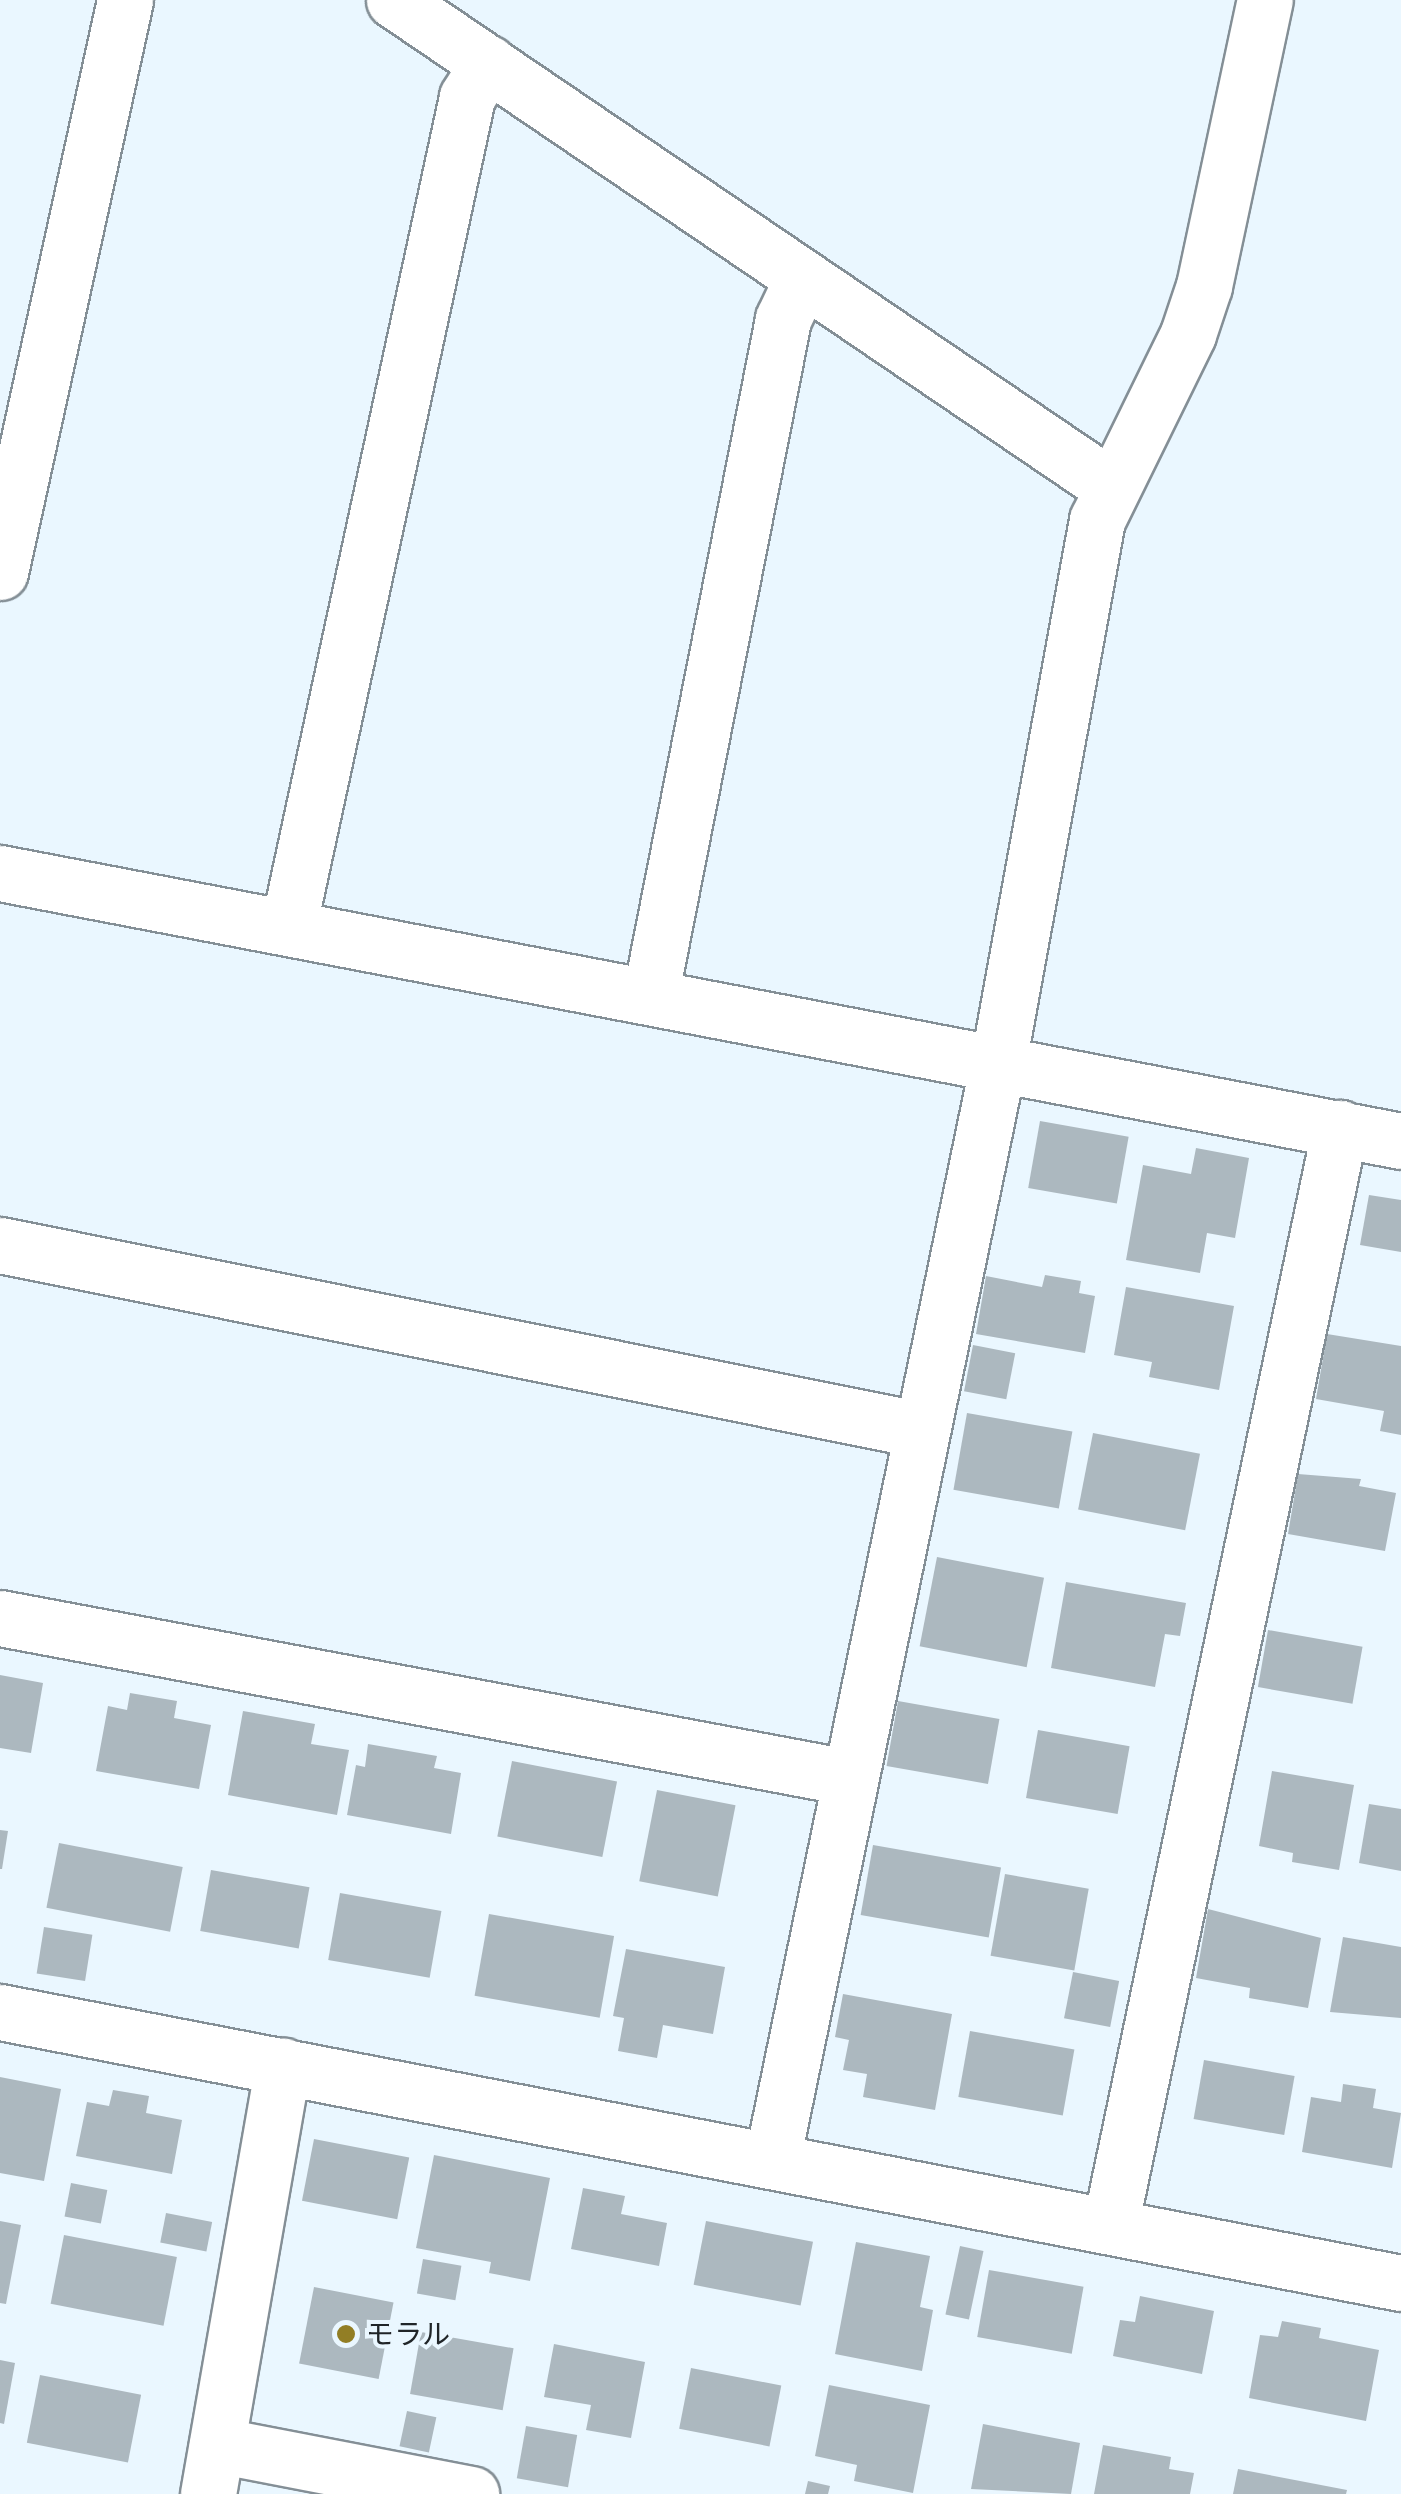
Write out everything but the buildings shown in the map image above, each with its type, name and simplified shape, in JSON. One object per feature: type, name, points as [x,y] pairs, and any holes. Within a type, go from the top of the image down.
[{"type":"street","points":[[0,572],[124,0]]},
{"type":"street","points":[[394,0],[1110,486]]},
{"type":"street","points":[[772,2160],[998,1063],[1098,520],[1110,486],[1188,334],[1204,286],[1265,0]]},
{"type":"street","points":[[288,928],[467,97],[488,64]]},
{"type":"street","points":[[650,997],[784,319],[802,279]]},
{"type":"street","points":[[0,873],[1401,1141]]},
{"type":"street","points":[[1110,2226],[1340,1128]]},
{"type":"street","points":[[0,1245],[922,1430]]},
{"type":"street","points":[[0,1618],[848,1777]]},
{"type":"street","points":[[0,2012],[1401,2283]]},
{"type":"street","points":[[283,2066],[213,2470],[471,2494]]},
{"type":"place","name":"モラル","points":[[346,2334]]}]
